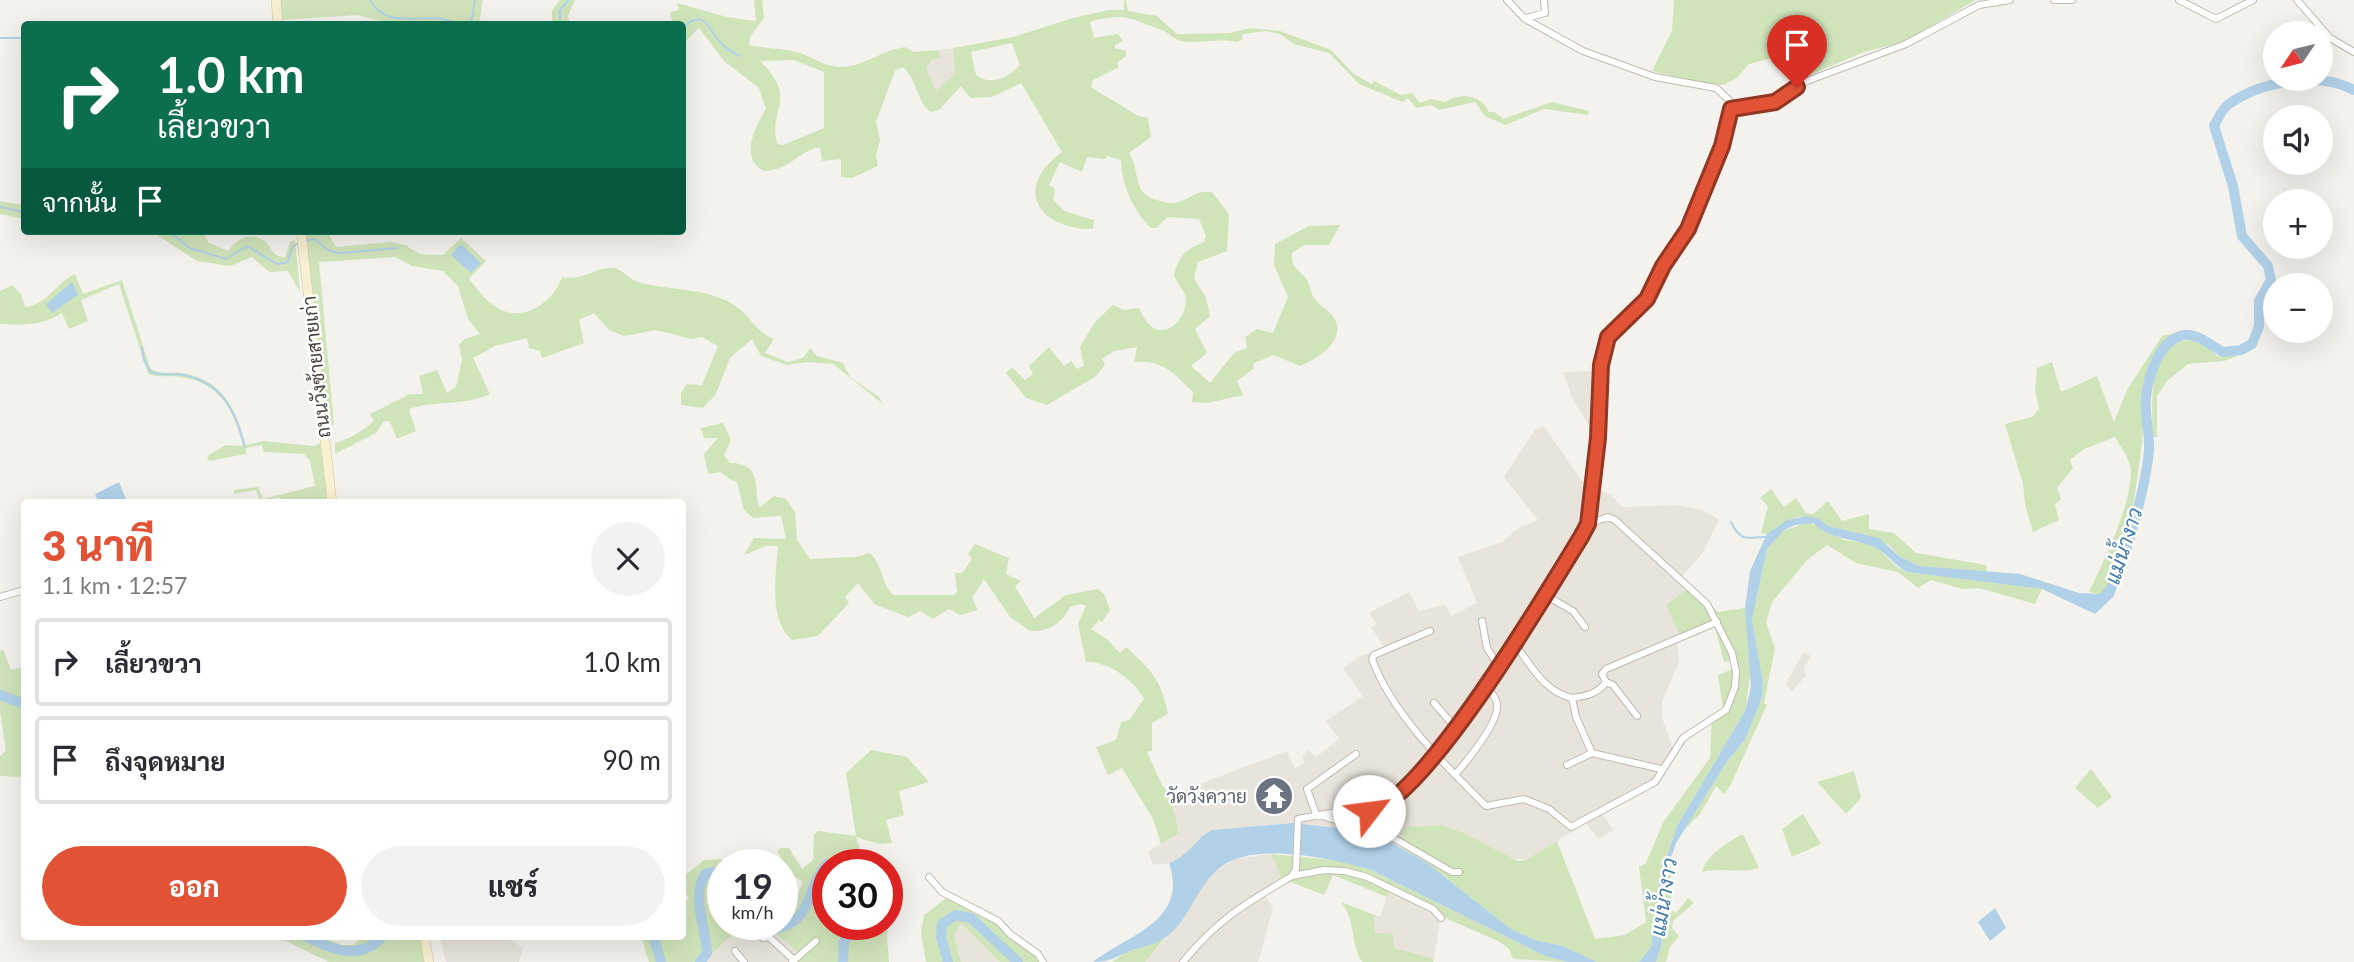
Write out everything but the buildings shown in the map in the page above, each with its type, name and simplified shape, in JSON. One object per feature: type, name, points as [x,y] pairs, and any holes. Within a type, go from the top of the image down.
[{"type":"main road","points":[[276,0],[278,21]]},
{"type":"main road","name":"ถนนวังซ้ายสายเก่า","points":[[301,235],[332,499]]},
{"type":"main road","points":[[425,940],[429,962]]},
{"type":"street","points":[[1292,876],[1296,869],[1298,819],[1316,814],[1380,809],[1390,803],[1434,755],[1499,667],[1588,524],[1598,438],[1601,365],[1608,337],[1647,299],[1663,266],[1688,229],[1722,146],[1731,109],[1730,101],[1716,88],[1675,83],[1583,51],[1525,19],[1507,0]]},
{"type":"street","points":[[1525,19],[1545,13],[1544,0]]},
{"type":"street","points":[[1731,109],[1775,102],[1807,80],[1906,44],[1979,5],[2010,0]]},
{"type":"street","points":[[2054,0],[2072,0]]},
{"type":"street","points":[[2179,0],[2216,19],[2253,0]]},
{"type":"street","points":[[2297,0],[2330,38],[2354,52]]},
{"type":"street","points":[[1430,631],[1374,655],[1372,659],[1405,715],[1434,755],[1486,806],[1524,799],[1549,809],[1571,827],[1645,789],[1655,782],[1683,738],[1694,728],[1720,714],[1728,705],[1736,672],[1717,622],[1696,592],[1615,520],[1608,517],[1588,524]]},
{"type":"street","points":[[0,597],[21,591]]},
{"type":"street","points":[[1545,595],[1573,611],[1585,627]]},
{"type":"street","points":[[1482,621],[1487,648],[1499,667]]},
{"type":"street","points":[[1637,716],[1613,685],[1606,682],[1602,674],[1605,670],[1717,622]]},
{"type":"street","points":[[1514,643],[1543,682],[1557,695],[1572,698],[1588,696],[1606,682]]},
{"type":"street","points":[[1455,775],[1475,751],[1496,711],[1496,701],[1486,685]]},
{"type":"street","points":[[1572,698],[1576,717],[1592,753]]},
{"type":"street","points":[[1434,703],[1455,727]]},
{"type":"street","points":[[1567,765],[1592,753],[1661,769]]},
{"type":"street","points":[[1316,814],[1307,789],[1356,754]]},
{"type":"street","points":[[1316,814],[1373,830],[1452,872],[1459,872]]},
{"type":"street","points":[[1183,962],[1209,930],[1245,903],[1292,876],[1331,869],[1359,874],[1424,904],[1441,918]]},
{"type":"street","points":[[929,877],[942,892],[998,921],[1010,934],[1038,954],[1043,962]]},
{"type":"street","points":[[772,940],[793,961],[816,941]]},
{"type":"street","points":[[735,951],[744,962]]},
{"type":"shaded area","points":[[953,48],[955,73],[936,92],[926,68],[931,59],[940,57],[939,50]]},
{"type":"shaded area","points":[[1597,371],[1596,437],[1572,398],[1563,372]]},
{"type":"shaded area","points":[[1544,426],[1581,480],[1611,495],[1623,507],[1678,505],[1701,510],[1719,519],[1704,551],[1682,577],[1691,586],[1666,605],[1681,638],[1677,641],[1679,662],[1662,701],[1662,718],[1674,752],[1661,781],[1637,797],[1602,813],[1613,830],[1598,839],[1586,823],[1526,860],[1506,858],[1441,825],[1406,828],[1397,845],[1356,830],[1293,823],[1212,830],[1204,834],[1188,854],[1169,863],[1153,865],[1149,851],[1178,833],[1170,795],[1287,751],[1295,768],[1305,762],[1302,756],[1309,750],[1316,757],[1339,739],[1326,721],[1363,696],[1343,668],[1361,656],[1385,648],[1371,627],[1377,624],[1369,613],[1409,592],[1419,611],[1445,604],[1451,616],[1477,603],[1458,557],[1502,542],[1517,529],[1538,520],[1504,477],[1535,430]]},
{"type":"shaded area","points":[[1803,652],[1811,656],[1804,668],[1806,676],[1792,691],[1786,684]]},
{"type":"shaded area","points":[[1271,854],[1284,884],[1265,895],[1273,909],[1258,962],[1145,962],[1178,923],[1208,877],[1234,859]]},
{"type":"shaded area","points":[[1388,893],[1431,911],[1440,920],[1434,959],[1394,948],[1375,933],[1374,917],[1380,917]]},
{"type":"shaded area","points":[[961,922],[1000,962],[961,962],[954,935]]},
{"type":"shaded area","points":[[441,940],[511,940],[523,948],[519,962],[446,962]]},
{"type":"shaded area","points":[[727,940],[784,940],[802,956],[798,962],[703,962]]},
{"type":"green space","points":[[280,0],[483,0],[480,21],[380,21],[357,15],[282,20]]},
{"type":"green space","points":[[560,0],[575,0],[568,16],[569,21],[552,21],[552,10]]},
{"type":"green space","points":[[754,0],[762,0],[764,18],[750,37],[749,45],[797,52],[837,67],[860,63],[905,47],[914,52],[939,50],[940,57],[931,60],[926,68],[936,91],[955,73],[953,48],[1013,37],[1109,10],[1124,10],[1126,0],[1128,11],[1157,16],[1177,34],[1229,33],[1251,28],[1280,31],[1331,50],[1354,74],[1401,95],[1412,93],[1420,103],[1430,99],[1445,102],[1470,96],[1481,101],[1489,112],[1495,112],[1503,119],[1552,102],[1589,111],[1588,115],[1544,109],[1505,125],[1485,116],[1475,102],[1439,110],[1431,105],[1416,108],[1408,98],[1402,102],[1359,84],[1329,53],[1294,44],[1280,34],[1266,31],[1243,34],[1242,40],[1236,42],[1188,42],[1128,18],[1112,17],[1090,22],[1094,38],[1118,34],[1123,41],[1115,45],[1115,48],[1126,51],[1126,56],[1118,62],[1118,68],[1093,80],[1091,87],[1138,116],[1148,118],[1151,137],[1129,153],[1143,192],[1156,200],[1175,203],[1201,192],[1212,192],[1229,214],[1227,251],[1198,262],[1194,278],[1206,298],[1210,316],[1195,329],[1207,353],[1191,366],[1210,383],[1234,353],[1247,348],[1245,337],[1257,329],[1273,333],[1288,297],[1274,265],[1275,244],[1309,226],[1340,225],[1329,245],[1304,245],[1292,253],[1294,265],[1307,280],[1315,299],[1332,315],[1337,324],[1337,332],[1330,347],[1300,366],[1273,355],[1254,363],[1253,369],[1237,381],[1243,395],[1207,403],[1192,402],[1193,392],[1167,369],[1153,363],[1134,362],[1137,347],[1114,351],[1102,359],[1105,365],[1095,377],[1047,405],[1026,398],[1006,373],[1012,367],[1025,380],[1033,374],[1029,366],[1049,347],[1064,366],[1071,361],[1077,369],[1084,366],[1080,347],[1095,322],[1113,305],[1124,310],[1139,308],[1148,323],[1159,330],[1172,327],[1182,316],[1186,302],[1184,292],[1174,275],[1176,268],[1181,257],[1204,242],[1206,236],[1199,219],[1168,217],[1156,228],[1151,228],[1130,197],[1121,160],[1107,156],[1105,159],[1087,157],[1082,172],[1060,162],[1049,185],[1055,189],[1053,199],[1064,211],[1094,220],[1093,229],[1058,222],[1046,215],[1038,204],[1035,192],[1038,179],[1062,152],[1021,83],[992,97],[970,98],[961,86],[939,110],[931,112],[923,104],[903,67],[895,71],[876,122],[880,140],[876,156],[878,166],[852,178],[841,177],[841,159],[822,161],[820,147],[782,167],[764,171],[756,165],[751,150],[754,133],[766,109],[759,88],[724,61],[699,28],[686,41],[686,21],[672,21],[670,12],[679,10],[677,3],[727,17],[756,21]],"holes":[[[1012,43],[1020,65],[1005,77],[988,80],[976,75],[971,52]],[[794,60],[824,72],[824,128],[783,145],[777,144],[775,131],[780,94],[772,74],[760,61]]]},
{"type":"green space","points":[[1674,0],[1976,0],[1903,42],[1864,52],[1810,75],[1805,50],[1749,64],[1737,78],[1723,85],[1652,71],[1672,31]]},
{"type":"green space","points":[[0,201],[21,204],[21,218],[0,214]]},
{"type":"green space","points":[[157,235],[204,235],[209,243],[228,251],[240,239],[256,237],[267,243],[278,256],[285,257],[290,242],[295,239],[300,292],[288,271],[269,272],[252,257],[230,266],[197,261]]},
{"type":"green space","points":[[305,235],[329,235],[336,247],[390,242],[405,245],[420,254],[443,255],[461,238],[486,261],[469,279],[489,302],[513,313],[523,313],[543,304],[562,277],[577,277],[608,268],[617,269],[638,282],[714,296],[737,307],[763,333],[774,339],[765,353],[788,362],[803,358],[810,348],[817,356],[843,363],[850,377],[879,397],[883,404],[833,364],[808,362],[787,365],[761,356],[752,339],[730,358],[716,394],[703,408],[681,405],[681,393],[687,384],[702,385],[718,346],[702,337],[692,339],[656,330],[624,336],[609,330],[594,313],[579,320],[584,343],[542,358],[540,351],[529,348],[527,338],[495,346],[473,358],[490,394],[470,400],[409,409],[416,431],[397,439],[390,422],[384,421],[376,433],[335,454],[335,443],[356,434],[374,421],[370,414],[410,394],[423,394],[419,376],[437,370],[447,393],[456,387],[462,360],[459,345],[463,340],[480,334],[468,319],[458,286],[443,271],[412,266],[395,257],[319,262],[334,425],[327,426]]},
{"type":"green space","points":[[75,274],[83,294],[122,280],[150,368],[195,376],[217,389],[238,420],[245,445],[264,441],[314,446],[320,443],[328,499],[263,499],[315,486],[310,461],[304,454],[264,452],[262,445],[246,448],[246,454],[209,461],[207,456],[226,445],[243,446],[230,410],[216,392],[195,380],[148,374],[119,284],[81,300],[88,321],[69,329],[62,313],[40,322],[0,324],[0,291],[12,285],[21,294],[25,307],[45,298]]},
{"type":"green space","points":[[2185,330],[2167,340],[2146,378],[2142,443],[2132,516],[2107,588],[2100,594],[2089,592],[2126,502],[2131,472],[2125,454],[2115,437],[2084,449],[2070,460],[2073,468],[2057,488],[2061,499],[2055,504],[2059,520],[2033,532],[2025,504],[2023,484],[2005,424],[2032,417],[2039,409],[2035,390],[2037,368],[2052,362],[2061,392],[2097,376],[2114,422],[2127,390],[2162,336]]},
{"type":"green space","points":[[2193,340],[2207,345],[2217,356],[2238,356],[2224,361],[2188,364],[2168,380],[2157,396],[2157,437],[2153,437],[2153,392],[2159,362],[2167,350],[2178,343]]},
{"type":"green space","points":[[723,423],[731,440],[724,455],[730,463],[741,464],[753,473],[760,507],[774,496],[786,499],[795,512],[797,540],[810,559],[856,557],[870,553],[893,595],[953,595],[957,592],[955,573],[962,573],[972,559],[968,554],[975,544],[1009,558],[1006,574],[1021,581],[1015,586],[1034,618],[1066,595],[1098,589],[1104,594],[1110,610],[1102,622],[1099,620],[1091,629],[1108,640],[1120,653],[1126,647],[1154,676],[1162,692],[1168,714],[1152,723],[1152,751],[1147,752],[1162,785],[1170,795],[1179,833],[1161,844],[1153,819],[1122,768],[1108,775],[1096,747],[1116,740],[1121,722],[1129,720],[1144,699],[1134,685],[1120,673],[1103,665],[1086,662],[1078,624],[1086,606],[1080,604],[1070,607],[1054,626],[1030,631],[1010,617],[984,579],[972,598],[978,610],[960,615],[949,609],[933,619],[920,611],[908,617],[874,604],[858,583],[845,597],[849,603],[818,636],[792,640],[784,631],[776,608],[778,546],[766,546],[744,555],[754,538],[786,539],[781,516],[753,518],[744,510],[737,482],[721,472],[708,474],[704,454],[718,438],[704,438],[701,428]]},
{"type":"green space","points":[[258,487],[263,499],[259,499],[256,490],[234,494],[234,490]]},
{"type":"green space","points":[[1771,489],[1784,507],[1796,498],[1806,513],[1813,514],[1828,501],[1842,521],[1869,514],[1869,529],[1894,533],[1916,553],[1986,565],[1987,573],[1919,566],[1899,556],[1889,545],[1828,526],[1819,519],[1797,517],[1767,534],[1761,533],[1768,506],[1760,498]]},
{"type":"green space","points":[[1809,522],[1844,540],[1864,542],[1879,549],[1898,568],[1907,572],[2042,589],[2035,604],[1979,588],[1963,589],[1931,580],[1918,588],[1898,572],[1856,563],[1827,545],[1807,560],[1772,602],[1766,623],[1775,648],[1764,703],[1767,705],[1730,786],[1724,794],[1716,786],[1700,814],[1682,832],[1728,760],[1745,740],[1762,698],[1763,682],[1752,620],[1767,549],[1783,531]]},
{"type":"green space","points":[[1691,586],[1718,612],[1745,608],[1751,669],[1745,711],[1677,826],[1659,881],[1651,947],[1639,962],[1597,962],[1563,946],[1535,940],[1511,929],[1427,863],[1397,845],[1406,827],[1441,825],[1461,832],[1518,861],[1526,860],[1557,841],[1595,939],[1625,935],[1646,922],[1639,867],[1646,863],[1664,821],[1710,758],[1712,715],[1723,708],[1718,675],[1733,669],[1730,661],[1724,662],[1715,627],[1681,638],[1666,605]]},
{"type":"green space","points":[[3,649],[11,670],[21,668],[21,777],[0,776],[0,756],[6,751],[0,711],[0,651]]},
{"type":"green space","points":[[871,750],[907,757],[929,782],[899,791],[904,815],[886,820],[892,843],[880,844],[856,837],[860,849],[813,849],[814,834],[818,831],[856,836],[846,773]]},
{"type":"green space","points":[[2091,769],[2112,797],[2098,808],[2075,788]]},
{"type":"green space","points":[[1854,771],[1861,798],[1846,814],[1817,782]]},
{"type":"green space","points":[[1803,814],[1821,844],[1792,857],[1782,829]]},
{"type":"green space","points":[[1743,834],[1759,868],[1702,872],[1713,855]]},
{"type":"green space","points":[[1271,854],[1342,861],[1371,870],[1545,956],[1568,962],[1513,959],[1509,949],[1500,942],[1389,893],[1387,897],[1333,875],[1324,895],[1291,882],[1284,884]]},
{"type":"green space","points":[[707,860],[707,940],[727,940],[703,962],[649,962],[642,940],[686,940],[686,900],[689,899],[686,894],[686,875]]},
{"type":"green space","points":[[812,861],[812,940],[887,940],[889,962],[798,962],[801,955],[784,940],[798,940],[798,893],[803,882],[798,879],[798,863],[802,869]]},
{"type":"green space","points":[[1671,865],[1671,910],[1676,913],[1688,898],[1694,903],[1673,921],[1672,928],[1679,936],[1670,947],[1666,962],[1656,962],[1661,948],[1667,870]]},
{"type":"green space","points":[[952,894],[990,912],[1044,962],[1000,962],[961,923],[954,935],[961,962],[926,962],[921,933],[924,915]]},
{"type":"green space","points":[[1341,902],[1380,917],[1374,917],[1375,933],[1393,934],[1394,948],[1434,959],[1433,962],[1363,962],[1356,950],[1349,918]]},
{"type":"green space","points":[[1164,939],[1145,962],[1112,962],[1125,953]]},
{"type":"green space","points":[[284,940],[329,940],[342,945],[353,945],[359,940],[420,940],[425,962],[329,962]]},
{"type":"water","points":[[461,244],[481,263],[471,273],[451,255]]},
{"type":"water","points":[[72,282],[78,295],[52,313],[46,304]]},
{"type":"water","points":[[119,482],[126,499],[98,499],[95,494]]},
{"type":"water","points":[[1808,516],[1819,519],[1828,526],[1879,538],[1899,556],[1919,566],[2020,574],[2079,593],[2100,594],[2109,583],[2117,586],[2114,596],[2095,614],[2042,589],[1907,572],[1876,548],[1835,536],[1813,523],[1795,525],[1783,531],[1767,549],[1752,620],[1763,682],[1762,698],[1745,740],[1728,760],[1676,843],[1667,870],[1661,948],[1656,962],[1639,962],[1651,947],[1659,881],[1677,826],[1745,711],[1751,687],[1745,608],[1750,571],[1767,534],[1787,520]]},
{"type":"water","points":[[1293,823],[1356,830],[1385,839],[1427,863],[1511,929],[1535,940],[1563,946],[1597,962],[1568,962],[1545,956],[1371,870],[1302,855],[1265,854],[1233,860],[1221,867],[1203,887],[1173,931],[1163,939],[1111,959],[1093,962],[1152,924],[1163,912],[1171,899],[1173,883],[1169,863],[1183,855],[1207,833],[1212,830]]},
{"type":"water","points":[[1995,908],[2006,928],[1990,941],[1978,922]]},
{"type":"waterway","points":[[370,0],[378,10],[388,16],[449,21]]},
{"type":"waterway","points":[[470,21],[475,0]]},
{"type":"waterway","points":[[560,21],[560,10],[569,0]]},
{"type":"waterway","points":[[686,25],[696,20],[706,22],[722,44],[739,56]]},
{"type":"waterway","points":[[0,38],[21,38]]},
{"type":"waterway","name":"แม่น้ำงาว","points":[[2107,594],[2114,583],[2127,547],[2144,481],[2149,450],[2146,396],[2157,360],[2168,344],[2184,335],[2199,338],[2223,352],[2241,350],[2252,344],[2259,326],[2259,301],[2271,280],[2268,266],[2242,236],[2233,186],[2214,126],[2229,104],[2273,84],[2324,81],[2354,90]]},
{"type":"waterway","points":[[0,207],[21,211]]},
{"type":"waterway","points":[[173,235],[190,248],[226,259],[247,246],[277,264],[288,262],[292,247],[299,243]]},
{"type":"waterway","points":[[304,241],[315,239],[329,251],[340,253],[397,248]]},
{"type":"waterway","points":[[142,348],[144,360],[151,372],[184,375],[197,379],[218,392],[232,411],[245,447]]},
{"type":"waterway","points":[[1731,522],[1742,537],[1767,537]]},
{"type":"waterway","points":[[0,695],[21,703]]},
{"type":"waterway","points":[[700,962],[707,953],[699,893],[707,874]]},
{"type":"waterway","points":[[798,918],[812,892]]},
{"type":"waterway","points":[[948,962],[941,937],[942,924],[956,915],[971,918],[1018,962]]},
{"type":"waterway","points":[[313,940],[346,951],[365,949],[378,940]]},
{"type":"waterway","points":[[654,940],[661,962]]},
{"type":"waterway","points":[[843,962],[845,940]]},
{"type":"place","name":"วัดวังควาย","points":[[1274,796]]},
{"type":"route","points":[[1369,811],[1390,803],[1434,755],[1499,667],[1588,524],[1598,438],[1601,365],[1608,337],[1612,329],[1647,299],[1663,266],[1688,229],[1722,146],[1731,109],[1775,102],[1797,87]]}]
